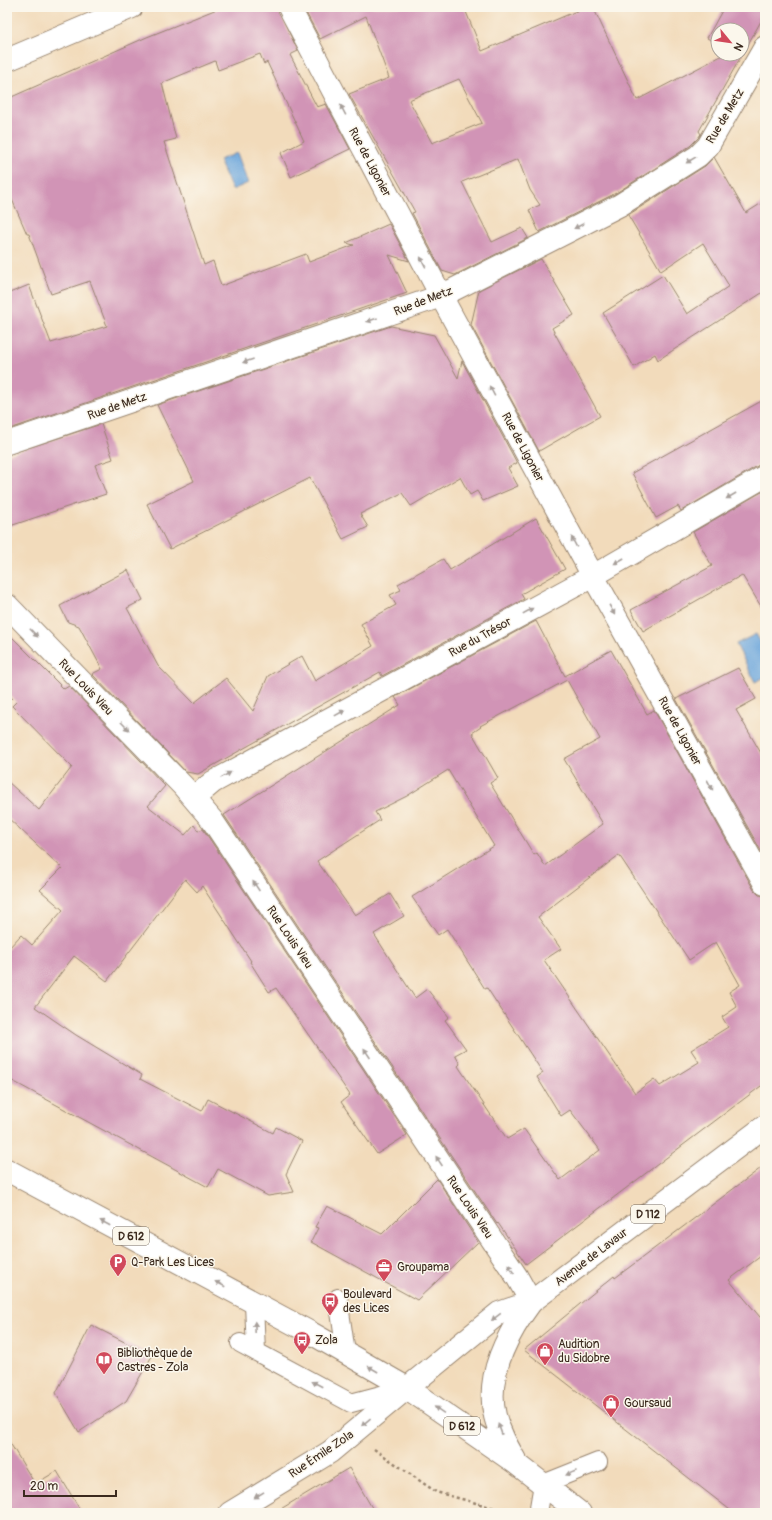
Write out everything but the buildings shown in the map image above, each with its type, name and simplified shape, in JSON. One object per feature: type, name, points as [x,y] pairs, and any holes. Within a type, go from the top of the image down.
[{"type":"street","points":[[7,60],[132,7]]},
{"type":"street","name":"Rue de Ligonier","points":[[289,7],[441,296],[593,576],[765,884]]},
{"type":"street","name":"Rue de Metz","points":[[7,443],[441,296],[620,205],[698,156],[708,146],[765,47]]},
{"type":"street","name":"Rue du Trésor","points":[[194,798],[213,782],[593,576],[765,476]]},
{"type":"street","name":"Rue Louis Vieu","points":[[7,605],[194,798],[216,827],[508,1264],[531,1302]]},
{"type":"street","name":"Avenue de Lavaur","points":[[407,1388],[499,1313],[531,1302],[765,1126]]},
{"type":"street","name":"D 612","points":[[7,1170],[346,1353],[407,1388],[517,1464],[580,1513]]},
{"type":"street","name":"Avenue de Lavaur","points":[[517,1464],[503,1439],[494,1415],[492,1396],[494,1376],[500,1357],[517,1322],[531,1302]]},
{"type":"street","name":"Rue Émile Zola","points":[[230,1513],[330,1452],[407,1388]]},
{"type":"lane","points":[[338,1298],[346,1353]]},
{"type":"lane","points":[[254,1303],[256,1352]]},
{"type":"lane","points":[[240,1343],[351,1403],[407,1388]]},
{"type":"lane","points":[[538,1513],[543,1484],[598,1462]]},
{"type":"path","points":[[362,1426],[373,1448],[436,1492],[498,1509],[503,1513]]},
{"type":"water","points":[[237,153],[248,183],[232,190],[219,160]]},
{"type":"water","points":[[756,634],[765,650],[765,677],[755,682],[736,644]]},
{"type":"place","name":"Q-Park Les Lices","points":[[118,1277]]},
{"type":"place","name":"Groupama","points":[[384,1282]]},
{"type":"place","name":"Boulevard des Lices","points":[[330,1316]]},
{"type":"place","name":"Zola","points":[[302,1355]]},
{"type":"place","name":"Audition du Sidobre","points":[[545,1366]]},
{"type":"place","name":"Bibliothèque de Castres - Zola","points":[[104,1375]]},
{"type":"place","name":"Goursaud","points":[[611,1418]]}]
